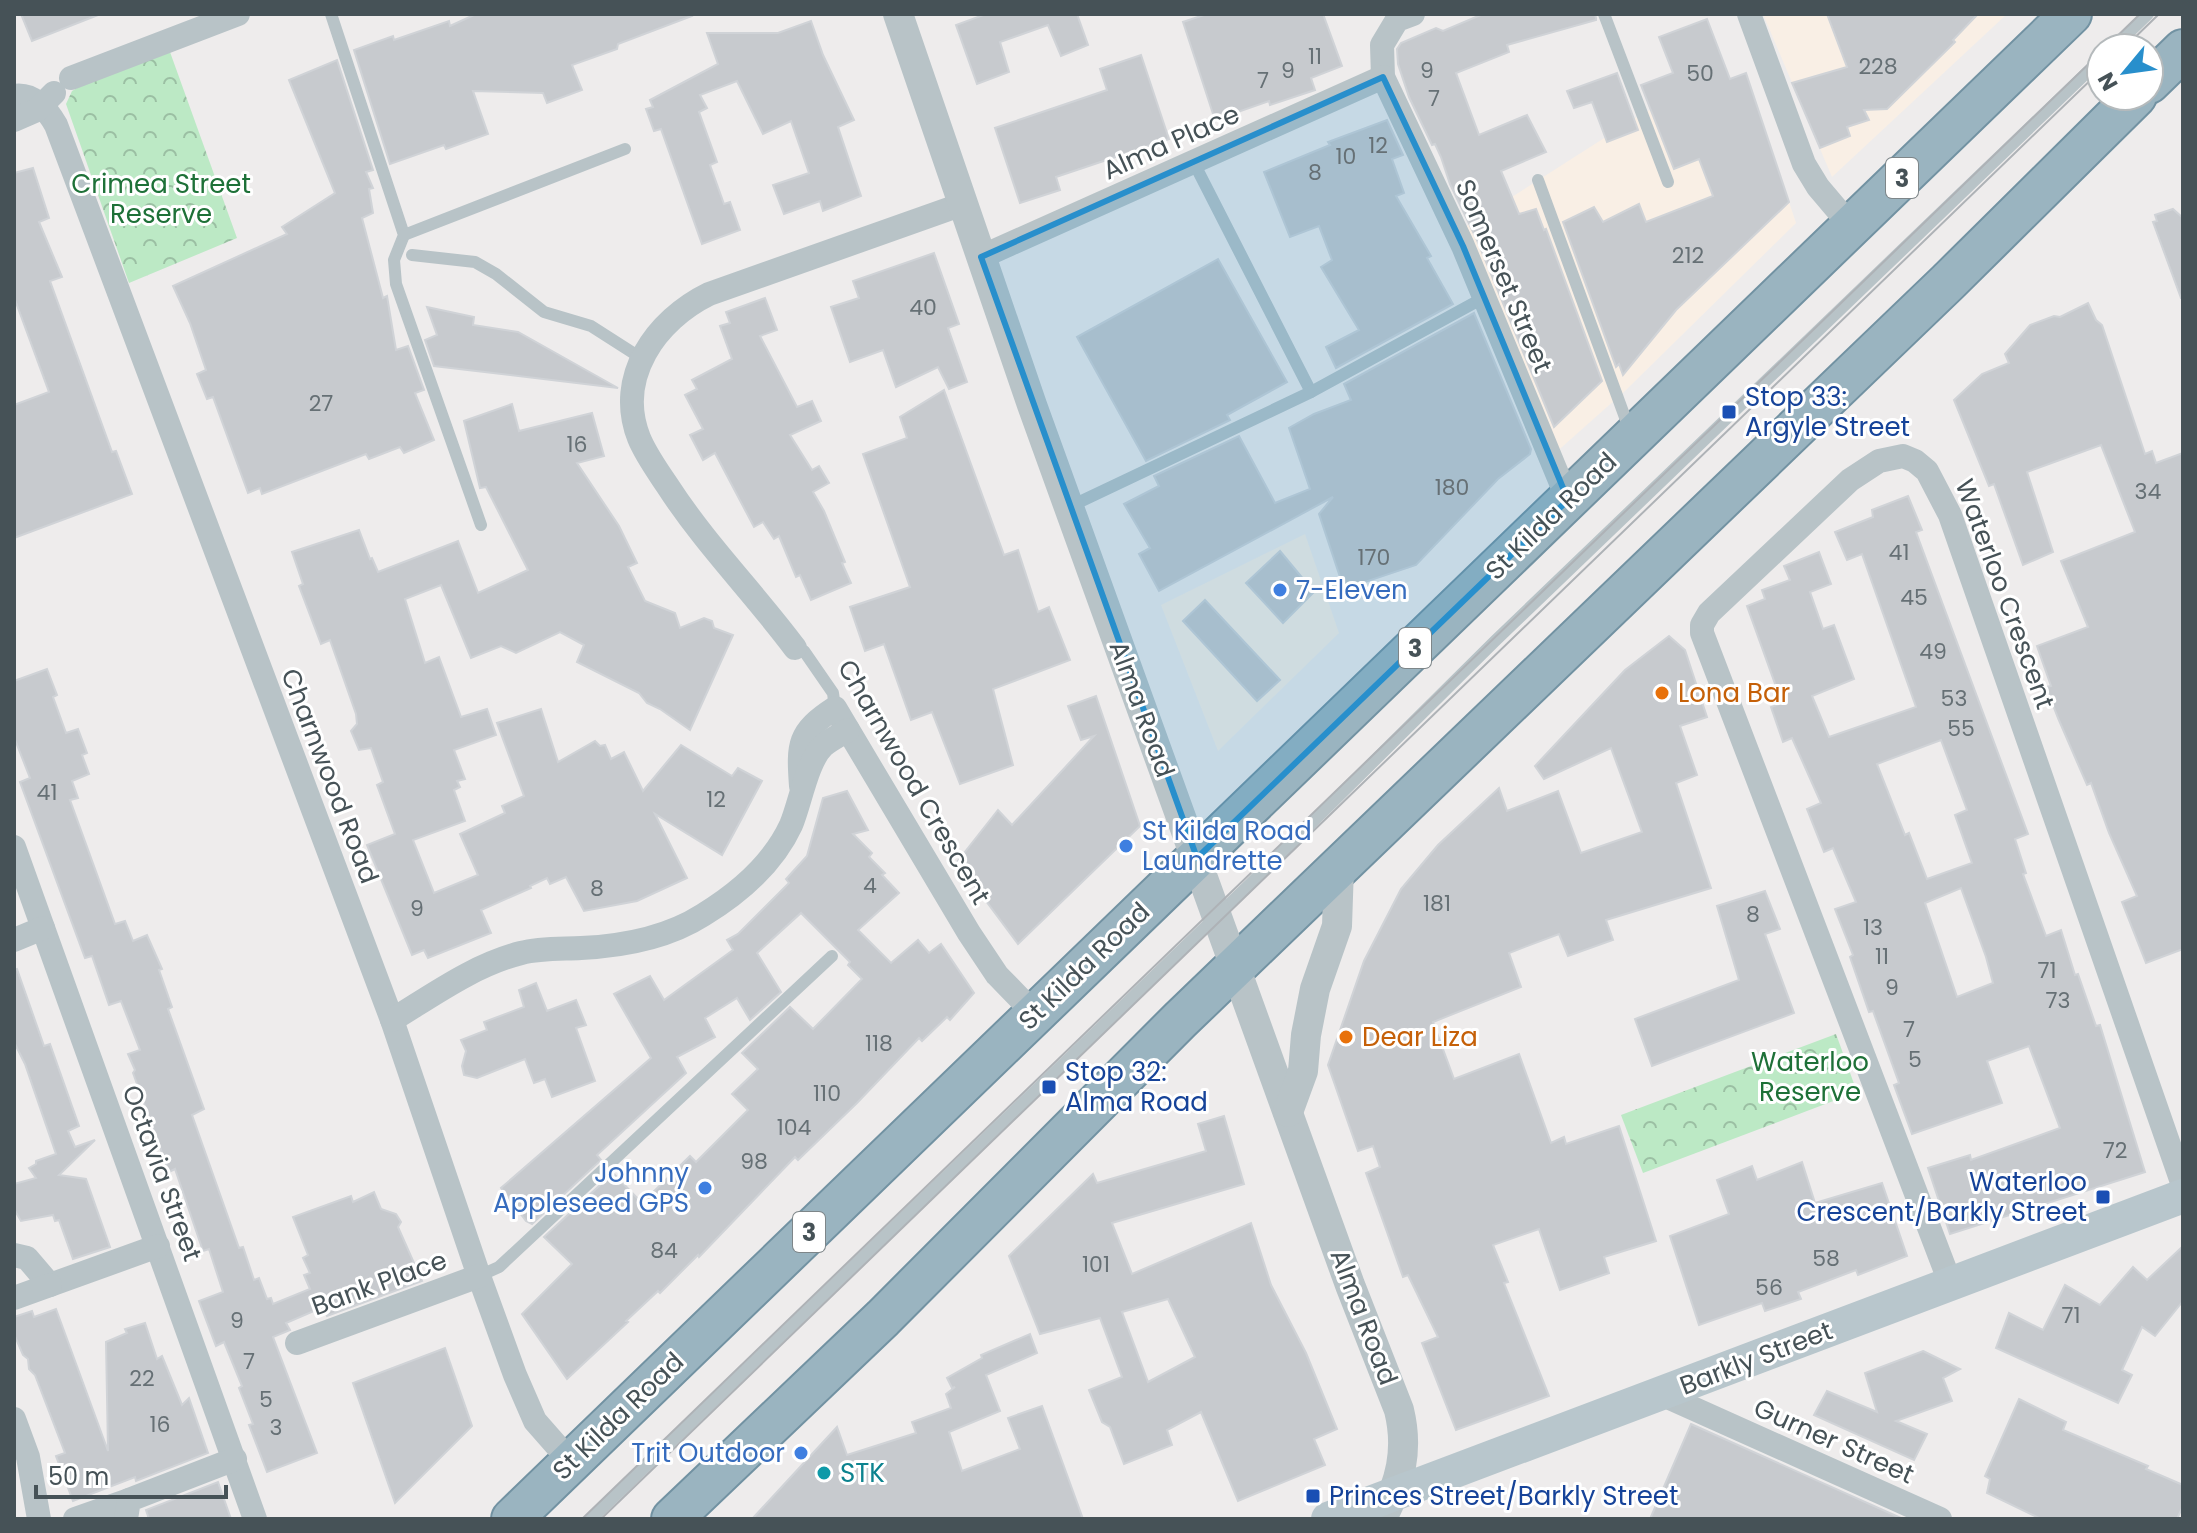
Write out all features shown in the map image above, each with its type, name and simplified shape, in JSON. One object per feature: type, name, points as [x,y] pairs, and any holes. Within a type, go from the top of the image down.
[{"type":"highway","name":"St Kilda Road","points":[[512,1519],[2071,14]]},
{"type":"highway","points":[[2165,69],[2181,55]]},
{"type":"highway","points":[[672,1519],[883,1318],[1180,1020],[1948,282],[2120,112]]},
{"type":"main road","name":"Barkly Street","points":[[1328,1519],[1388,1506],[1661,1394],[2183,1196]]},
{"type":"street","points":[[14,120],[56,93],[238,14]]},
{"type":"street","name":"Alma Road","points":[[898,14],[1069,507],[1350,1285],[1399,1410],[1405,1444],[1404,1461],[1388,1506]]},
{"type":"street","points":[[1383,77],[1382,45],[1397,20],[1413,14]]},
{"type":"street","points":[[1749,14],[1804,164],[1818,187],[1851,226]]},
{"type":"street","name":"Alma Place","points":[[981,257],[1383,77]]},
{"type":"street","name":"Somerset Street","points":[[1383,77],[1485,297],[1568,500]]},
{"type":"street","points":[[14,96],[56,93]]},
{"type":"street","name":"Charnwood Road","points":[[56,93],[51,116],[392,1020],[479,1276],[535,1421],[571,1462]]},
{"type":"street","name":"Charnwood Crescent","points":[[795,648],[712,549],[648,455],[637,430],[633,402],[636,372],[641,358],[651,341],[674,316],[709,294],[963,204]]},
{"type":"street","name":"Waterloo Crescent","points":[[1951,1285],[1702,633],[1702,625],[1709,613],[1850,480],[1879,461],[1903,456],[1915,461],[1927,471],[1950,515],[2183,1185]]},
{"type":"street","points":[[798,804],[802,739],[811,725],[835,708]]},
{"type":"street","name":"Charnwood Crescent","points":[[835,708],[969,933],[997,975],[1034,1013]]},
{"type":"street","points":[[392,1020],[453,983],[503,959],[524,952],[614,946],[647,939],[700,917],[730,898],[776,851],[790,827],[819,750],[848,730]]},
{"type":"street","name":"Octavia Street","points":[[14,847],[255,1519]]},
{"type":"street","points":[[1288,1112],[1303,1071],[1315,989],[1337,926],[1339,867]]},
{"type":"street","points":[[14,940],[43,928]]},
{"type":"street","points":[[14,1298],[158,1246]]},
{"type":"street","points":[[14,1255],[27,1258],[50,1285]]},
{"type":"street","name":"Bank Place","points":[[297,1343],[479,1276]]},
{"type":"street","name":"Gurner Street","points":[[1661,1394],[1911,1513],[1940,1519]]},
{"type":"street","points":[[14,1419],[28,1457],[39,1519]]},
{"type":"street","points":[[75,1519],[127,1510],[235,1459]]},
{"type":"lane","points":[[331,14],[404,235],[394,260],[396,284],[481,525]]},
{"type":"lane","points":[[1604,14],[1668,182]]},
{"type":"lane","points":[[2129,32],[2148,14]]},
{"type":"lane","points":[[591,1519],[1218,914],[1495,641],[2085,74]]},
{"type":"lane","points":[[404,235],[625,149]]},
{"type":"lane","points":[[1194,163],[1311,392]]},
{"type":"lane","points":[[1538,180],[1632,438]]},
{"type":"lane","points":[[412,255],[475,262],[496,274],[544,312],[599,330],[641,358]]},
{"type":"lane","points":[[1069,507],[1311,392],[1485,297]]},
{"type":"lane","name":"Charnwood Crescent","points":[[795,648],[804,651],[826,682],[833,693],[835,708]]},
{"type":"lane","points":[[479,1276],[499,1267],[832,956]]},
{"type":"highlighted area","points":[[1383,77],[1463,246],[1568,500],[1197,858],[981,257]]},
{"type":"shaded area","points":[[1763,14],[2007,14],[1832,177]]},
{"type":"shaded area","points":[[1746,73],[1796,223],[1625,391],[1553,455],[1465,227],[1645,112]]},
{"type":"shaded area","name":"7-Eleven","points":[[1305,534],[1339,633],[1218,751],[1161,605]]},
{"type":"green space","name":"Crimea Street Reserve","points":[[170,52],[237,238],[129,283],[66,104],[72,91],[79,87]]},
{"type":"green space","name":"Waterloo Reserve","points":[[1836,1034],[1857,1092],[1643,1173],[1621,1115]]},
{"type":"building","points":[[21,14],[98,14],[98,15],[32,41]]},
{"type":"building","points":[[476,14],[692,16],[572,65],[582,90],[547,103],[543,93],[473,91],[488,134],[390,164],[354,50],[449,21],[450,26]]},
{"type":"building","points":[[986,14],[1077,14],[1088,45],[1061,56],[1048,25],[1000,42],[1009,72],[977,84],[956,25]]},
{"type":"building","points":[[1207,14],[1323,14],[1342,66],[1311,78],[1315,90],[1270,105],[1269,101],[1215,120],[1183,22]]},
{"type":"building","points":[[1483,14],[1595,14],[1596,18],[1507,45],[1509,52],[1456,73],[1479,135],[1527,115],[1546,152],[1501,171],[1519,214],[1536,209],[1546,229],[1602,381],[1554,427],[1477,240],[1435,144],[1432,145],[1409,97],[1398,64],[1397,49],[1401,43],[1436,28],[1443,31]]},
{"type":"building","points":[[1827,14],[1978,14],[1953,40],[1955,42],[1887,109],[1864,110],[1869,120],[1847,127],[1850,136],[1820,148],[1792,83],[1847,67]]},
{"type":"building","points":[[1707,19],[1730,79],[1746,73],[1789,202],[1676,310],[1623,375],[1619,364],[1616,367],[1563,222],[1594,207],[1603,222],[1639,204],[1646,222],[1713,196],[1699,159],[1674,169],[1641,85],[1673,73],[1659,37]]},
{"type":"building","points":[[811,21],[823,55],[854,120],[838,127],[861,196],[823,211],[820,201],[784,214],[773,185],[809,173],[791,121],[763,134],[737,81],[700,95],[707,108],[699,112],[717,162],[710,165],[724,204],[730,202],[740,230],[702,244],[661,129],[654,131],[646,109],[653,107],[650,100],[718,64],[707,33],[778,33]]},
{"type":"building","points":[[1141,55],[1169,139],[1056,177],[1060,190],[1020,203],[995,128],[1107,90],[1100,69]]},
{"type":"building","points":[[337,60],[373,170],[366,172],[373,188],[369,189],[373,213],[362,218],[383,298],[387,296],[396,350],[408,346],[424,390],[415,393],[434,440],[404,453],[400,447],[369,459],[366,454],[262,494],[260,488],[248,493],[213,397],[207,399],[197,374],[206,370],[173,286],[287,234],[282,227],[335,193],[289,80]]},
{"type":"building","points":[[1617,73],[1638,130],[1607,142],[1592,102],[1574,108],[1567,91]]},
{"type":"building","points":[[1387,120],[1403,155],[1392,159],[1404,193],[1396,196],[1431,256],[1427,258],[1453,304],[1336,368],[1326,347],[1359,330],[1321,267],[1332,260],[1319,226],[1290,237],[1264,172],[1330,145],[1328,142]]},
{"type":"building","points":[[33,168],[49,218],[39,222],[62,277],[50,281],[112,452],[116,451],[132,494],[14,538],[14,405],[49,392],[14,297],[14,173]]},
{"type":"building","points":[[2173,209],[2183,218],[2183,298],[2153,222],[2157,221],[2155,215]]},
{"type":"building","points":[[934,253],[959,324],[948,328],[967,382],[949,389],[938,367],[896,387],[883,350],[850,362],[831,307],[859,298],[853,281]]},
{"type":"building","points":[[1218,259],[1287,382],[1227,415],[1230,420],[1146,461],[1077,337]]},
{"type":"building","points":[[765,298],[777,330],[760,336],[797,407],[812,401],[821,421],[790,435],[812,470],[819,466],[829,483],[813,492],[824,511],[851,583],[811,600],[800,575],[796,577],[779,536],[774,539],[763,522],[754,527],[715,453],[703,460],[690,435],[703,429],[685,395],[697,389],[692,380],[732,359],[720,326],[730,323],[726,312]]},
{"type":"building","points":[[2088,303],[2102,325],[2145,454],[2152,451],[2156,463],[2183,453],[2183,949],[2146,963],[2122,902],[2137,896],[2091,783],[2087,785],[2058,718],[2046,687],[2051,686],[2037,646],[2088,627],[2061,561],[2135,532],[2101,445],[2027,472],[2053,552],[2023,565],[1994,484],[1989,486],[1954,400],[1982,374],[2009,363],[2005,354],[2030,325],[2054,316],[2060,317]]},
{"type":"building","points":[[427,307],[474,317],[473,325],[518,332],[618,388],[434,366],[425,340],[437,335]]},
{"type":"building","points":[[1474,313],[1531,449],[1530,454],[1498,479],[1416,565],[1344,589],[1319,514],[1333,497],[1159,591],[1139,554],[1150,548],[1124,504],[1159,486],[1154,476],[1239,436],[1275,503],[1310,489],[1289,428],[1314,414],[1351,400],[1344,384]]},
{"type":"building","points":[[944,390],[1004,555],[1018,550],[1038,612],[1049,607],[1070,660],[993,689],[1013,765],[960,784],[932,712],[911,720],[884,644],[865,651],[850,607],[910,587],[863,454],[907,438],[900,417]]},
{"type":"building","points":[[512,404],[519,431],[592,413],[604,456],[577,463],[619,526],[637,563],[628,567],[645,601],[675,613],[680,628],[704,618],[712,621],[714,628],[733,635],[690,730],[647,703],[639,693],[577,662],[584,645],[560,632],[516,653],[501,646],[471,658],[441,585],[405,599],[425,663],[439,657],[461,717],[487,709],[496,735],[454,750],[465,779],[457,781],[460,787],[454,790],[465,821],[413,840],[434,893],[478,875],[460,834],[505,813],[502,806],[524,796],[497,723],[541,709],[558,762],[595,741],[600,746],[605,745],[611,759],[624,752],[643,791],[681,745],[732,776],[738,768],[762,781],[722,855],[655,814],[687,878],[637,901],[584,911],[566,877],[550,884],[547,878],[481,910],[491,933],[428,958],[424,950],[412,955],[367,845],[395,834],[377,785],[383,782],[371,748],[359,750],[351,731],[357,724],[356,714],[330,640],[321,644],[299,586],[303,584],[292,552],[359,530],[378,572],[458,541],[478,593],[528,570],[486,487],[480,488],[464,421]]},
{"type":"building","points":[[1908,496],[1922,530],[1916,532],[2028,834],[2015,839],[2026,873],[2023,874],[2046,936],[2061,930],[2075,975],[2078,974],[2096,1026],[2100,1025],[2145,1172],[1950,1234],[1928,1168],[1970,1155],[1971,1160],[2060,1128],[2029,1046],[1987,1061],[2002,1103],[1912,1134],[1894,1085],[1899,1083],[1873,1011],[1869,1012],[1850,957],[1853,955],[1835,909],[1856,902],[1833,848],[1824,852],[1807,809],[1821,803],[1792,738],[1783,742],[1771,707],[1782,703],[1747,606],[1765,599],[1762,590],[1790,580],[1784,566],[1819,552],[1831,584],[1810,592],[1823,629],[1834,625],[1854,679],[1812,696],[1829,737],[1916,707],[1862,554],[1847,560],[1835,532],[1873,517],[1872,510]],"holes":[[[1941,740],[1967,810],[1955,815],[1972,863],[1927,879],[1909,833],[1905,835],[1877,764]],[[1961,888],[1993,983],[1957,997],[1925,903]]]},
{"type":"building","name":"7-Eleven","points":[[1280,551],[1314,592],[1283,623],[1246,583]]},
{"type":"building","points":[[1205,600],[1280,680],[1257,701],[1183,621]]},
{"type":"building","points":[[1669,636],[1685,650],[1707,717],[1680,726],[1697,775],[1676,783],[1711,888],[1606,920],[1613,940],[1568,956],[1559,934],[1509,953],[1521,987],[1433,1022],[1454,1079],[1519,1054],[1551,1143],[1564,1137],[1566,1144],[1619,1126],[1656,1241],[1604,1257],[1609,1273],[1560,1290],[1539,1229],[1493,1245],[1508,1282],[1504,1283],[1549,1396],[1456,1430],[1422,1343],[1438,1337],[1408,1275],[1403,1277],[1366,1173],[1380,1167],[1373,1146],[1358,1151],[1328,1065],[1364,961],[1401,889],[1438,845],[1499,788],[1507,811],[1558,791],[1581,853],[1642,832],[1611,748],[1544,779],[1535,766],[1625,670]]},
{"type":"building","points":[[47,669],[66,733],[78,729],[87,753],[82,755],[89,774],[72,781],[78,798],[70,800],[115,924],[125,921],[133,941],[147,935],[162,969],[159,970],[172,1007],[168,1009],[204,1109],[192,1115],[239,1248],[243,1247],[254,1280],[259,1278],[267,1299],[271,1298],[273,1304],[310,1289],[304,1275],[310,1273],[303,1258],[308,1255],[293,1217],[351,1196],[353,1202],[374,1192],[381,1209],[396,1214],[401,1222],[398,1227],[422,1281],[327,1316],[323,1307],[286,1323],[290,1330],[273,1337],[317,1453],[267,1472],[249,1425],[253,1424],[239,1388],[242,1386],[224,1342],[216,1346],[199,1301],[223,1292],[209,1249],[203,1251],[175,1169],[169,1172],[133,1073],[135,1070],[128,1054],[140,1050],[121,1001],[109,1005],[92,956],[85,958],[20,782],[30,778],[14,737],[14,681]]},
{"type":"building","points":[[1096,696],[1140,826],[1018,944],[957,862],[998,810],[1012,825],[1094,736],[1081,740],[1068,706]]},
{"type":"building","points":[[847,791],[868,830],[853,834],[872,853],[869,857],[899,893],[858,930],[891,963],[918,940],[929,953],[941,944],[974,993],[950,1020],[947,1017],[922,1041],[919,1038],[798,1160],[795,1157],[699,1257],[660,1293],[658,1291],[567,1379],[522,1314],[572,1264],[544,1237],[613,1173],[642,1203],[690,1156],[696,1162],[748,1110],[732,1094],[758,1069],[742,1053],[790,1007],[813,1029],[862,979],[848,965],[850,962],[801,913],[757,953],[781,992],[750,1020],[737,998],[705,1018],[715,1037],[677,1057],[686,1073],[597,1155],[601,1160],[532,1224],[526,1221],[501,1188],[651,1058],[614,994],[650,976],[664,1000],[733,950],[727,940],[738,934],[789,883],[786,879],[807,856],[823,798]]},
{"type":"building","points":[[1765,891],[1780,929],[1765,934],[1794,1013],[1652,1066],[1635,1019],[1739,980],[1717,906]]},
{"type":"building","points":[[17,969],[44,1046],[50,1044],[79,1126],[68,1131],[75,1147],[95,1140],[59,1175],[86,1179],[110,1247],[73,1259],[59,1220],[55,1221],[53,1215],[21,1221],[14,1209],[14,1184],[36,1178],[29,1168],[36,1161],[56,1154],[25,1064],[14,1042],[14,970]]},
{"type":"building","points":[[536,983],[547,1011],[576,1000],[586,1025],[576,1028],[595,1081],[552,1097],[545,1079],[534,1083],[525,1059],[477,1078],[464,1075],[462,1066],[466,1051],[461,1040],[487,1030],[484,1022],[524,1007],[519,990]]},
{"type":"building","points":[[1224,1116],[1244,1184],[1112,1223],[1132,1274],[1251,1223],[1271,1285],[1306,1353],[1337,1429],[1314,1439],[1325,1465],[1238,1501],[1201,1412],[1167,1430],[1172,1445],[1124,1464],[1110,1427],[1102,1422],[1089,1390],[1122,1377],[1100,1318],[1040,1334],[1009,1256],[1093,1174],[1097,1183],[1206,1151],[1198,1124]],"holes":[[[1168,1299],[1195,1357],[1148,1382],[1122,1312]]]},
{"type":"building","points":[[1802,1162],[1815,1203],[1882,1183],[1907,1256],[1858,1275],[1856,1270],[1798,1292],[1801,1299],[1765,1311],[1762,1303],[1699,1325],[1670,1236],[1729,1214],[1717,1180],[1752,1166],[1757,1180]]},
{"type":"building","points":[[2183,1246],[2183,1301],[2155,1336],[2142,1327],[2122,1370],[2132,1375],[2118,1403],[1996,1348],[2009,1313],[2043,1330],[2065,1285],[2100,1305],[2133,1267],[2147,1280]]},
{"type":"building","points":[[56,1309],[108,1451],[106,1342],[127,1333],[125,1329],[145,1323],[157,1359],[162,1356],[182,1405],[189,1398],[208,1453],[73,1501],[56,1456],[65,1453],[35,1375],[29,1369],[28,1359],[23,1355],[14,1334],[14,1317],[32,1311],[34,1317]]},
{"type":"building","points":[[1030,1334],[1037,1353],[986,1375],[1000,1411],[949,1432],[962,1471],[1020,1449],[1008,1418],[1042,1406],[1083,1519],[752,1519],[837,1427],[847,1455],[916,1433],[912,1422],[951,1408],[946,1394],[955,1387],[952,1388],[947,1378],[982,1358],[981,1355]]},
{"type":"building","points":[[445,1348],[472,1426],[395,1503],[353,1383]]},
{"type":"building","points":[[1923,1351],[1960,1369],[1943,1378],[1952,1401],[1896,1421],[1927,1434],[1914,1460],[1814,1415],[1827,1391],[1877,1412],[1865,1373]]},
{"type":"building","points":[[2019,1399],[2066,1422],[2063,1430],[2148,1466],[2146,1469],[2183,1485],[2183,1506],[2177,1519],[2041,1519],[1987,1493],[1990,1479],[1985,1476]]},
{"type":"building","points":[[1691,1424],[1903,1519],[1650,1519]]},
{"type":"building","points":[[218,1482],[231,1519],[149,1519],[146,1510]]},
{"type":"tram line","points":[[2121,32],[2140,14]]},
{"type":"tram line","points":[[2140,32],[2159,14]]},
{"type":"tram line","points":[[582,1519],[2085,67]]},
{"type":"tram line","points":[[601,1519],[2085,85]]},
{"type":"place","name":"Stop 33: Argyle Street","points":[[1729,412]]},
{"type":"place","name":"7-Eleven","points":[[1280,590]]},
{"type":"place","name":"Lona Bar","points":[[1662,693]]},
{"type":"place","name":"St Kilda Road Laundrette","points":[[1126,846]]},
{"type":"place","name":"Dear Liza","points":[[1346,1037]]},
{"type":"place","name":"Stop 32: Alma Road","points":[[1049,1087]]},
{"type":"place","name":"Johnny Appleseed GPS","points":[[705,1188]]},
{"type":"place","name":"Waterloo Crescent/Barkly Street","points":[[2103,1197]]},
{"type":"place","name":"Trit Outdoor","points":[[801,1453]]},
{"type":"place","name":"STK","points":[[824,1473]]},
{"type":"place","name":"Princes Street/Barkly Street","points":[[1313,1496]]}]
